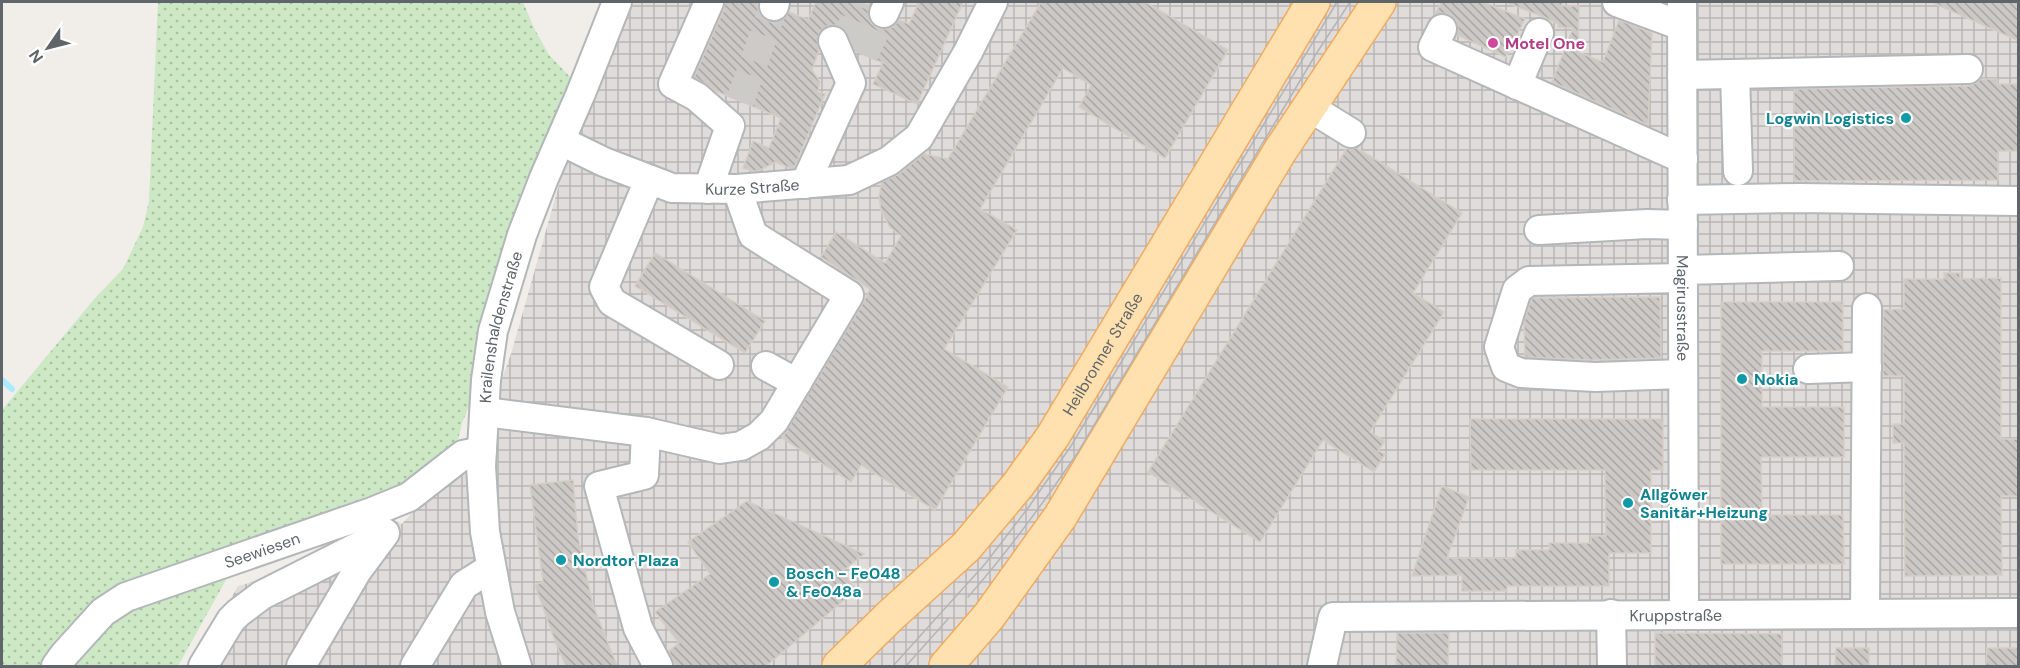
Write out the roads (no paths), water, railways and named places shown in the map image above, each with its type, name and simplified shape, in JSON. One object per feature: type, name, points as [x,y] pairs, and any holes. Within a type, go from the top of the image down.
[{"type":"main road","name":"Heilbronner Straße","points":[[839,666],[890,615],[957,557],[1018,485],[1053,436],[1313,2]]},
{"type":"main road","points":[[946,666],[989,616],[1060,517],[1280,152],[1379,2]]},
{"type":"street","name":"Krailenshaldenstraße","points":[[517,666],[500,612],[491,568],[481,483],[486,380],[493,331],[522,235],[617,2]]},
{"type":"street","points":[[708,189],[735,114],[673,84],[709,2]]},
{"type":"street","name":"Kurze Straße","points":[[561,141],[604,162],[672,188],[737,189],[849,180],[889,161],[919,137],[931,120],[993,2]]},
{"type":"street","points":[[1617,2],[1682,14]]},
{"type":"street","name":"Magirusstraße","points":[[1682,14],[1684,614]]},
{"type":"street","points":[[1442,29],[1433,47],[1683,159]]},
{"type":"street","points":[[1517,85],[1539,33]]},
{"type":"street","points":[[805,184],[847,57]]},
{"type":"street","points":[[1682,75],[1968,69]]},
{"type":"street","points":[[1735,74],[1738,171]]},
{"type":"street","points":[[1309,107],[1351,133]]},
{"type":"street","points":[[649,180],[604,287],[612,302],[719,365]]},
{"type":"street","points":[[484,412],[646,432],[720,448],[741,446],[759,436],[774,421],[849,295],[753,235],[737,189]]},
{"type":"street","points":[[1539,230],[1647,224],[1683,212],[1800,198],[2019,201]]},
{"type":"street","points":[[1683,374],[1594,377],[1521,374],[1506,367],[1499,347],[1517,290],[1529,281],[1839,266]]},
{"type":"street","points":[[1865,613],[1867,308]]},
{"type":"street","points":[[766,366],[797,383]]},
{"type":"street","points":[[1808,369],[1867,367]]},
{"type":"street","points":[[646,432],[644,475],[599,486],[638,628],[658,666]]},
{"type":"street","name":"Seewiesen","points":[[56,666],[103,612],[126,597],[361,516],[409,497],[463,455],[483,451]]},
{"type":"street","points":[[301,666],[357,571],[386,533],[409,497]]},
{"type":"street","points":[[203,666],[231,620],[262,595],[386,533]]},
{"type":"street","points":[[415,666],[464,585],[491,568]]},
{"type":"street","name":"Kruppstraße","points":[[1322,666],[1333,617],[2019,613]]},
{"type":"street","points":[[1611,614],[1612,666]]},
{"type":"waterway","points":[[2,380],[12,389]]},
{"type":"tunnel","points":[[844,46],[861,2]]},
{"type":"tunnel","points":[[740,101],[774,6]]},
{"type":"tunnel","points":[[864,55],[884,13]]},
{"type":"tram line","points":[[893,666],[985,564],[1071,446],[1337,2]]},
{"type":"tram line","points":[[968,597],[1026,526],[1078,452],[1316,54],[1350,2]]},
{"type":"tram line","points":[[906,666],[948,619]]},
{"type":"place","name":"Motel One","points":[[1493,43]]},
{"type":"place","name":"Logwin Logistics","points":[[1906,118]]},
{"type":"place","name":"Nokia","points":[[1742,379]]},
{"type":"place","name":"Allgöwer Sanitär+Heizung","points":[[1628,503]]},
{"type":"place","name":"Nordtor Plaza","points":[[561,560]]},
{"type":"place","name":"Bosch - Fe048 & Fe048a","points":[[774,582]]}]
